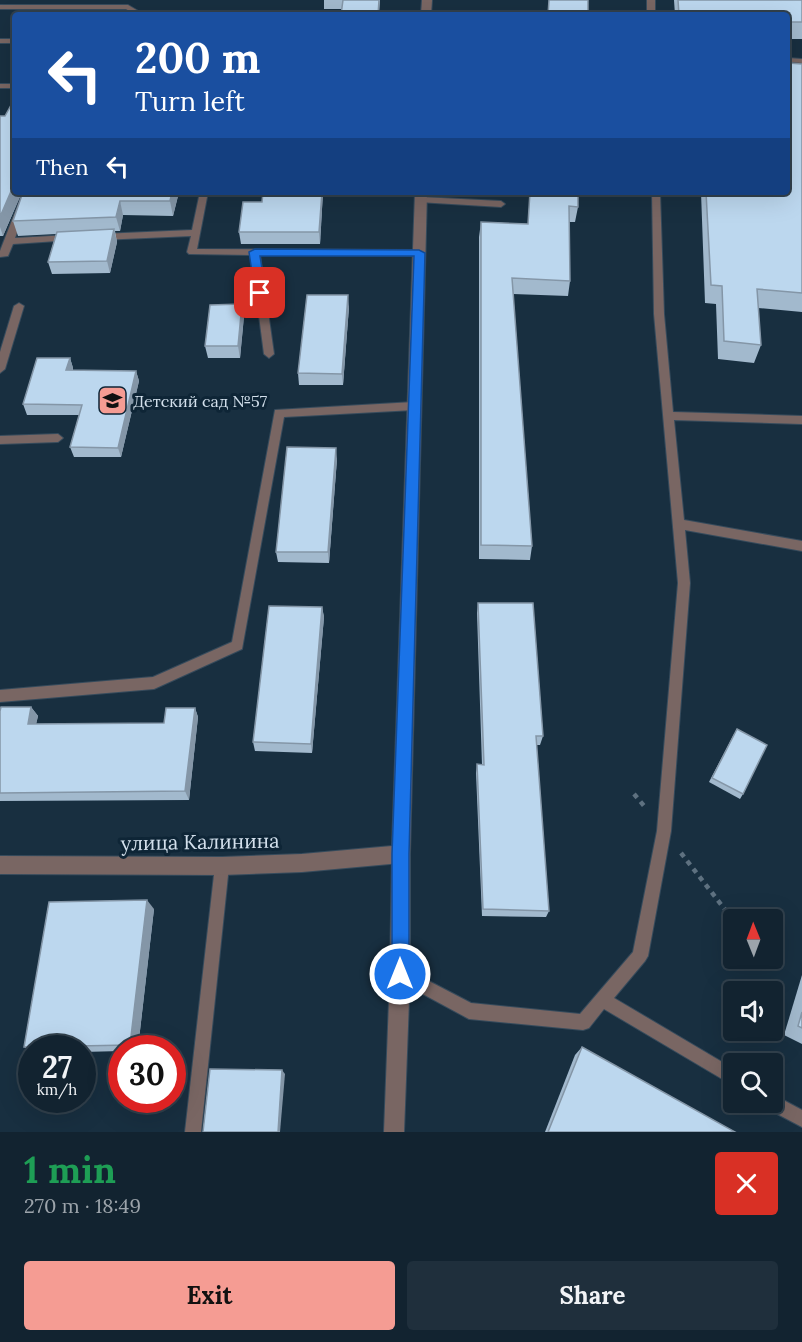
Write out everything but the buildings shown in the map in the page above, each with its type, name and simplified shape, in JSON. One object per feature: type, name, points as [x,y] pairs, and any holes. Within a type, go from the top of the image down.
[{"type":"street","points":[[394,1132],[400,974],[400,854],[421,196]]},
{"type":"street","name":"улица Калинина","points":[[0,865],[222,866],[302,863],[400,854]]},
{"type":"lane","points":[[0,7],[62,8],[119,4],[136,12]]},
{"type":"lane","points":[[59,12],[62,8]]},
{"type":"lane","points":[[0,254],[5,254],[26,195]]},
{"type":"lane","points":[[203,195],[192,252],[419,253]]},
{"type":"lane","points":[[400,974],[469,1011],[583,1022],[640,956],[664,831],[684,584],[659,314],[656,195]]},
{"type":"lane","points":[[421,196],[501,204]]},
{"type":"lane","points":[[91,237],[196,233]]},
{"type":"lane","points":[[10,241],[80,238]]},
{"type":"lane","points":[[255,252],[269,354]]},
{"type":"lane","points":[[0,369],[19,306]]},
{"type":"lane","points":[[0,696],[154,683],[238,645],[279,413],[414,406]]},
{"type":"lane","points":[[668,416],[802,420]]},
{"type":"lane","points":[[0,440],[58,438]]},
{"type":"lane","points":[[679,525],[802,546]]},
{"type":"lane","points":[[193,1132],[222,866]]},
{"type":"lane","points":[[602,999],[723,1071]]},
{"type":"lane","points":[[783,1108],[802,1119]]},
{"type":"path","points":[[634,794],[725,909]]},
{"type":"place","name":"Детский сад №57","points":[[112,401]]},
{"type":"route","points":[[260,293],[255,252],[419,253],[400,854],[400,974]]}]
